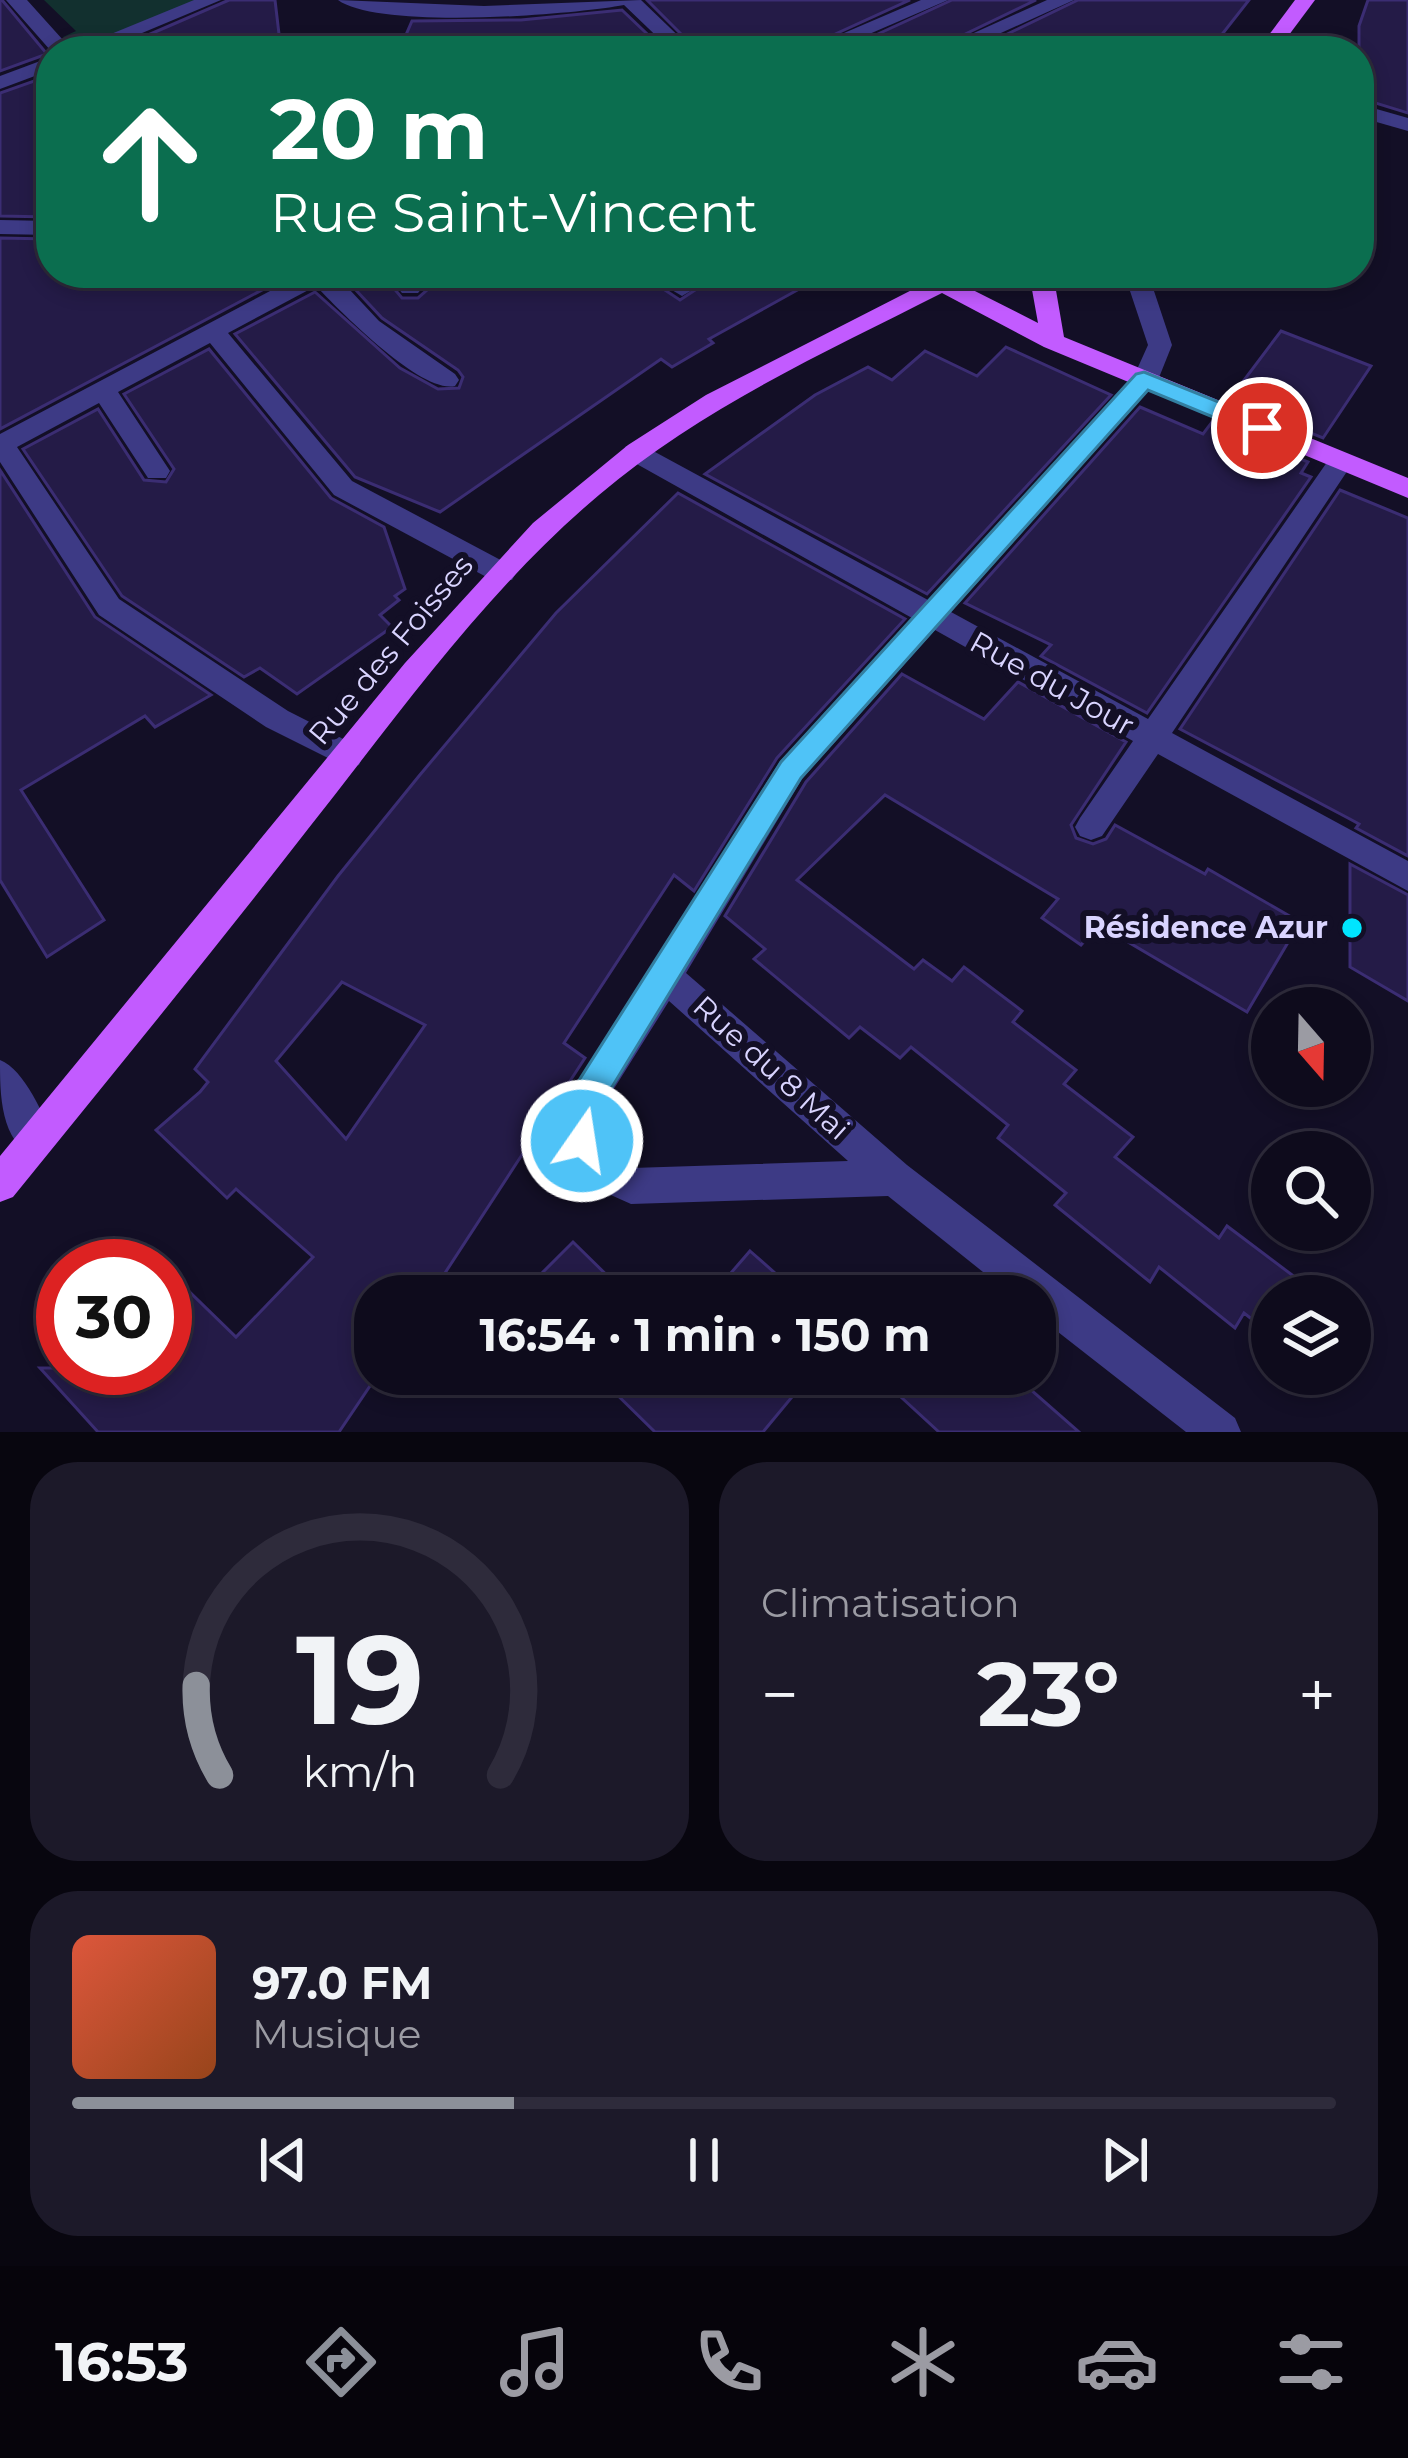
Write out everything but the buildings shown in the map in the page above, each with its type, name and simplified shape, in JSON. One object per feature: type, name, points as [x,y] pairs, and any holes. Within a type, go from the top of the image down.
[{"type":"main road","points":[[1278,36],[1305,0]]},
{"type":"main road","name":"Rue des Foisses","points":[[0,1184],[502,573],[568,507],[635,452],[710,403],[923,288]]},
{"type":"main road","points":[[962,288],[1053,341],[1408,489]]},
{"type":"main road","points":[[1044,288],[1053,341]]},
{"type":"street","points":[[16,0],[48,36]]},
{"type":"street","points":[[119,36],[211,0]]},
{"type":"street","points":[[348,0],[426,14],[522,12],[621,0]]},
{"type":"street","points":[[630,0],[668,36]]},
{"type":"street","points":[[849,36],[938,0]]},
{"type":"street","points":[[979,36],[1064,0]]},
{"type":"street","points":[[0,83],[36,69]]},
{"type":"street","points":[[1374,115],[1408,125]]},
{"type":"street","points":[[0,227],[36,227]]},
{"type":"street","points":[[286,288],[0,444],[54,517],[109,607],[277,718],[348,757]]},
{"type":"street","points":[[322,288],[446,380]]},
{"type":"street","points":[[666,976],[791,770],[1144,380],[1160,344],[1141,288]]},
{"type":"street","points":[[212,330],[343,488],[502,573]]},
{"type":"street","points":[[104,390],[157,471]]},
{"type":"street","name":"Rue du Jour","points":[[635,452],[1408,877]]},
{"type":"street","points":[[1091,827],[1341,461]]},
{"type":"street","name":"Rue du 8 Mai","points":[[894,1178],[631,1186],[588,1166],[576,1115],[666,976],[894,1178],[1221,1432]]},
{"type":"street","points":[[0,1076],[36,1141]]},
{"type":"green space","points":[[44,0],[205,0],[111,36],[65,36],[76,31]]},
{"type":"place","name":"Résidence Azur","points":[[1352,928]]},
{"type":"route","points":[[582,1141],[576,1115],[791,770],[1144,380],[1262,428]]}]
